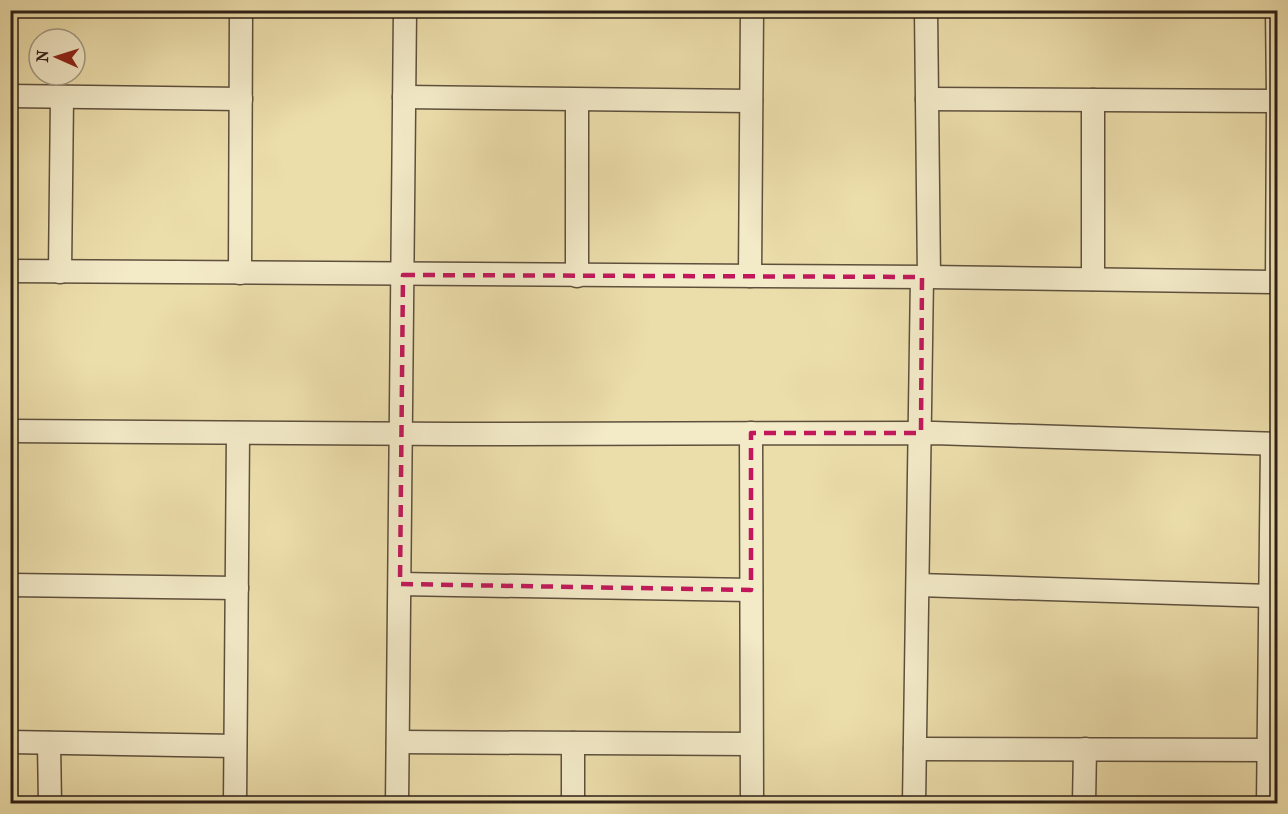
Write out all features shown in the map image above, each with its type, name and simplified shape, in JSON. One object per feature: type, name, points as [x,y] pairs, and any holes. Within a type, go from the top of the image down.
[{"type":"street","points":[[240,273],[241,10]]},
{"type":"street","points":[[397,804],[405,10]]},
{"type":"street","points":[[750,276],[752,10]]},
{"type":"street","points":[[914,804],[925,277],[926,10]]},
{"type":"street","points":[[10,271],[925,277],[1277,282],[1277,10]]},
{"type":"street","points":[[10,96],[241,99]]},
{"type":"street","points":[[60,272],[62,97]]},
{"type":"street","points":[[404,97],[751,102]]},
{"type":"street","points":[[927,99],[1278,101]]},
{"type":"street","points":[[577,100],[577,276]]},
{"type":"street","points":[[1093,100],[1093,279]]},
{"type":"street","points":[[10,431],[402,434],[921,433],[1275,444],[1270,596],[1268,804]]},
{"type":"street","points":[[235,804],[238,433]]},
{"type":"street","points":[[751,433],[752,804]]},
{"type":"street","points":[[400,584],[751,590]]},
{"type":"street","points":[[10,585],[237,588]]},
{"type":"street","points":[[918,585],[1270,596]]},
{"type":"street","points":[[10,742],[236,746]]},
{"type":"street","points":[[398,742],[752,744]]},
{"type":"street","points":[[49,743],[50,804]]},
{"type":"street","points":[[573,743],[573,804]]},
{"type":"street","points":[[915,749],[1268,750]]},
{"type":"street","points":[[1084,804],[1085,749]]},
{"type":"highlighted area","points":[[403,275],[922,277],[921,433],[751,433],[751,590],[400,584]]}]
